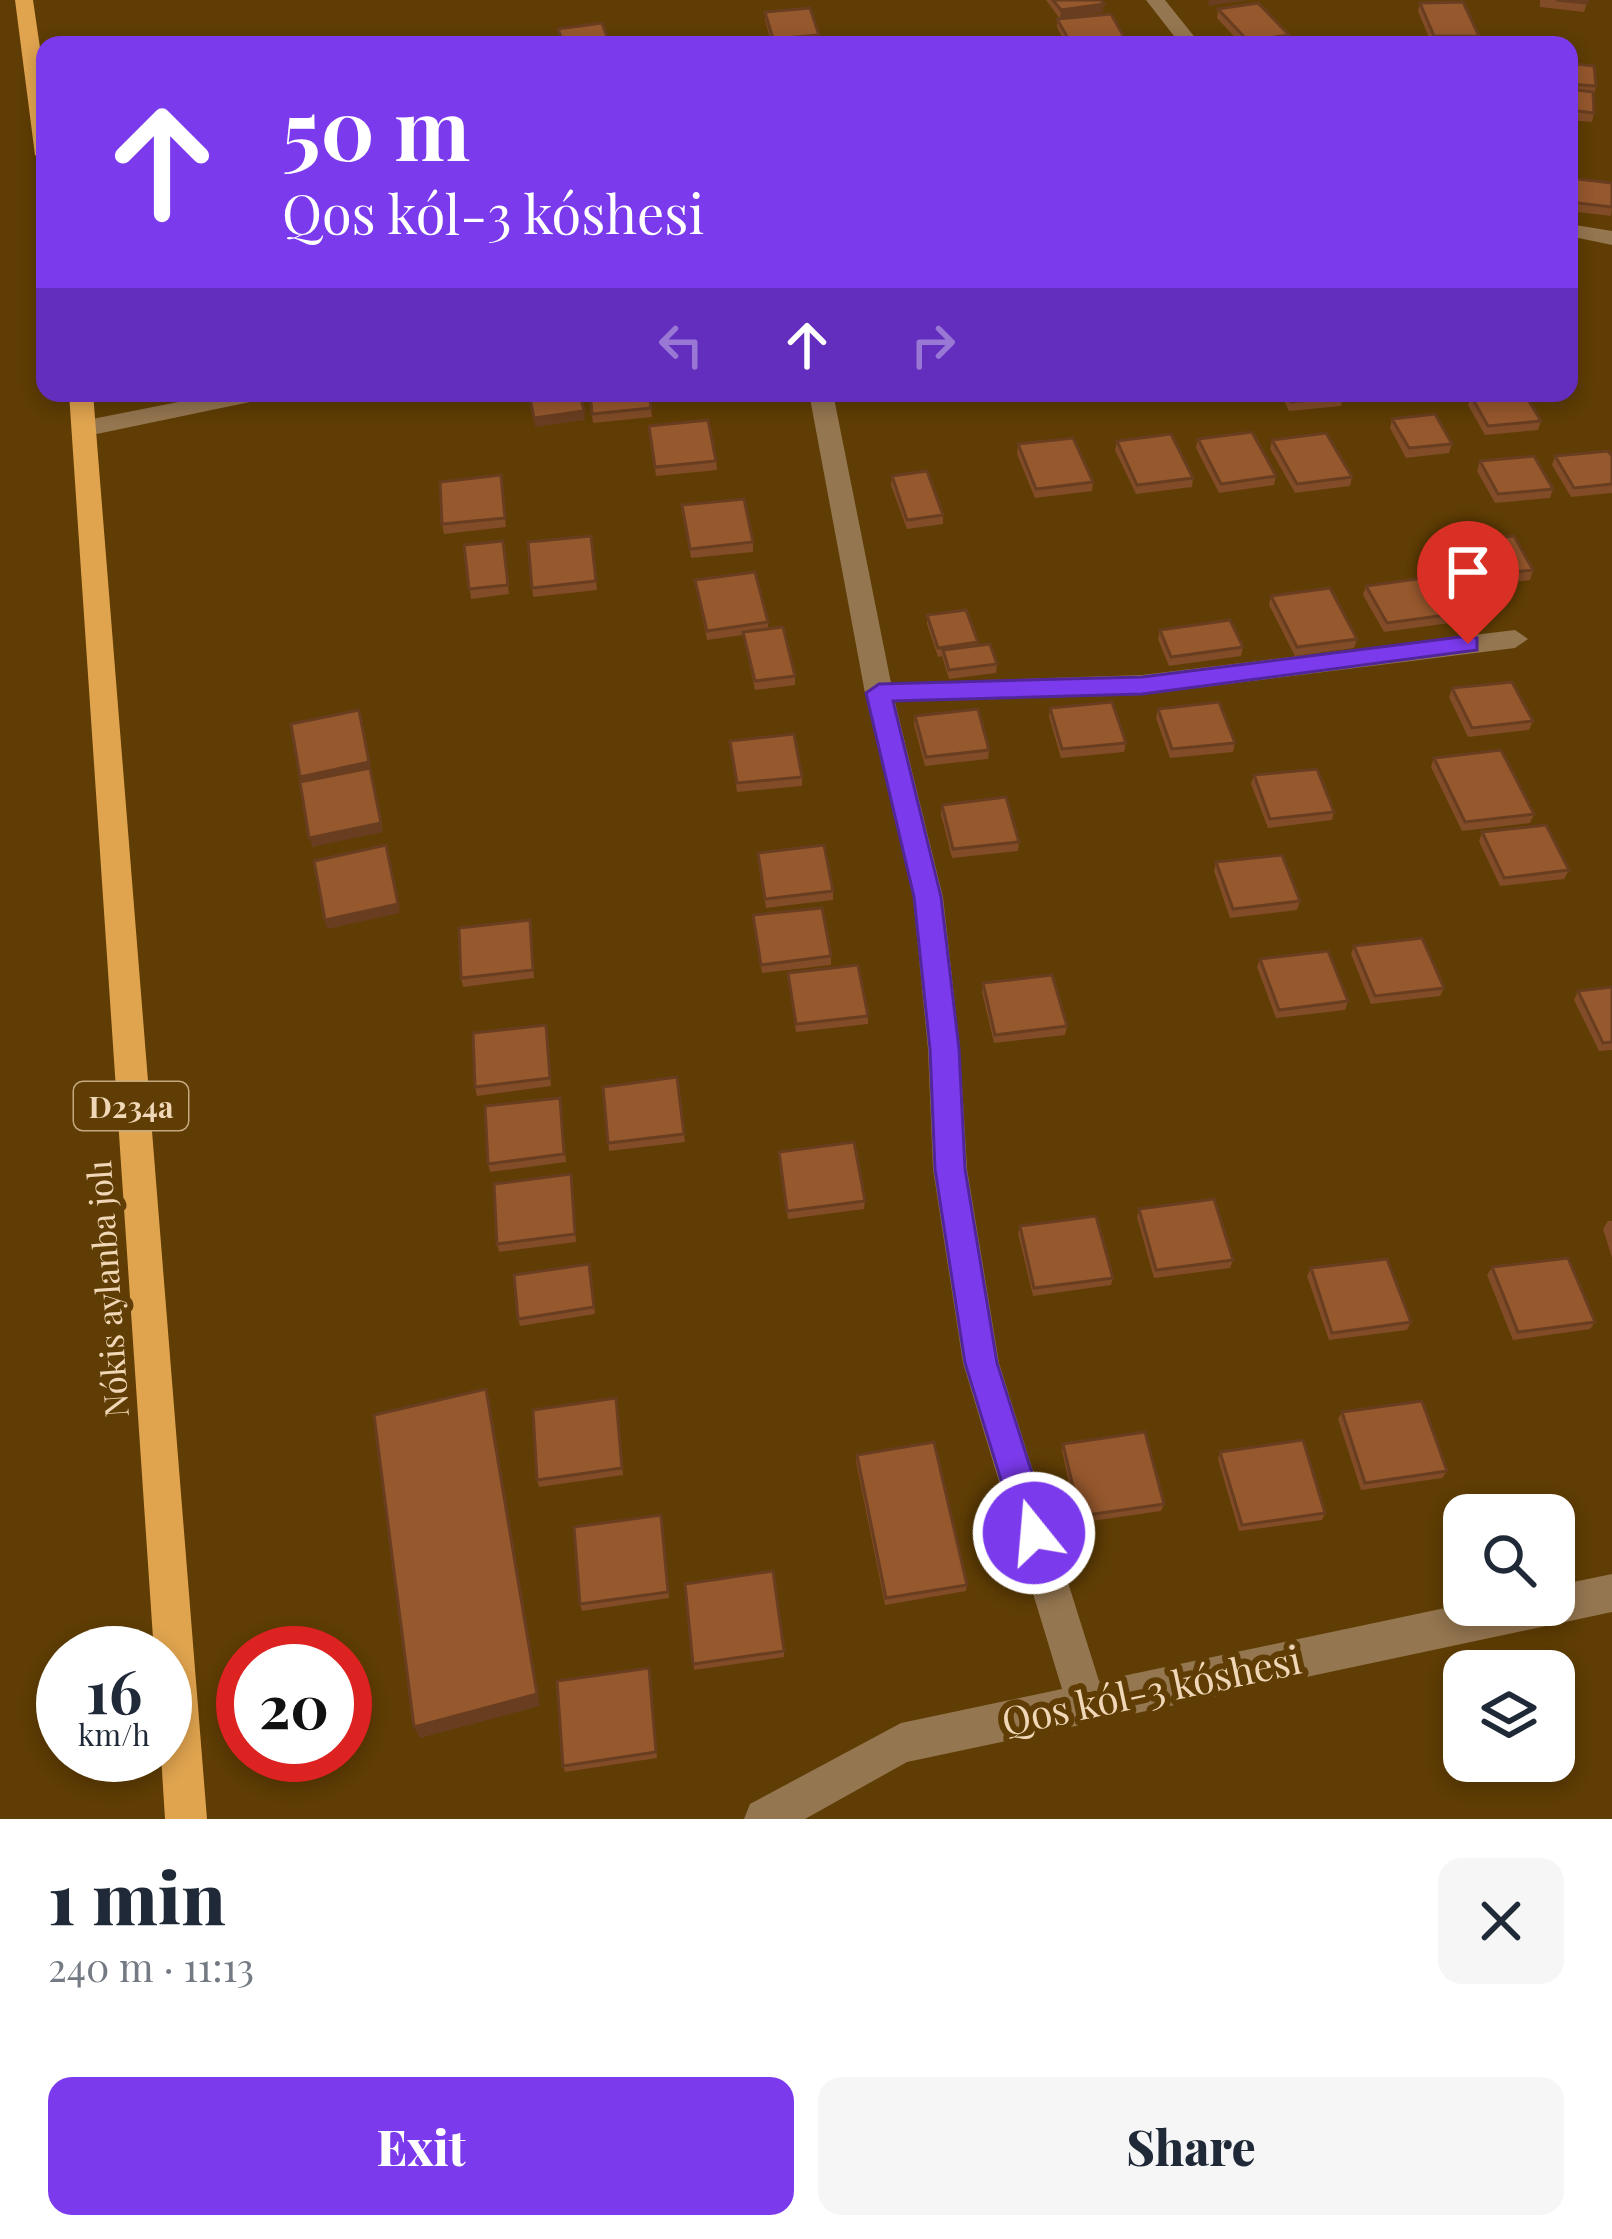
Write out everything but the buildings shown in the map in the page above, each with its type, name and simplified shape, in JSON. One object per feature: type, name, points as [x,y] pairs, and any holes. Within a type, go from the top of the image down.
[{"type":"main road","points":[[23,0],[36,92]]},
{"type":"main road","name":"Nókis aylanba jolı","points":[[83,402],[115,904],[186,1819]]},
{"type":"street","points":[[1155,0],[1184,36]]},
{"type":"street","points":[[1578,232],[1612,238]]},
{"type":"street","points":[[87,428],[216,402]]},
{"type":"street","points":[[822,402],[879,693],[928,897],[944,1049],[950,1169],[981,1363],[1086,1703]]},
{"type":"street","points":[[879,693],[1142,686],[1515,639]]},
{"type":"street","name":"Qos kól-3 kóshesi","points":[[1575,1601],[1612,1593]]},
{"type":"street","name":"Qos kól-3 kóshesi","points":[[764,1819],[901,1743],[1454,1626]]},
{"type":"route","points":[[1034,1533],[981,1363],[950,1169],[944,1049],[928,897],[879,693],[1142,686],[1468,644]]}]
